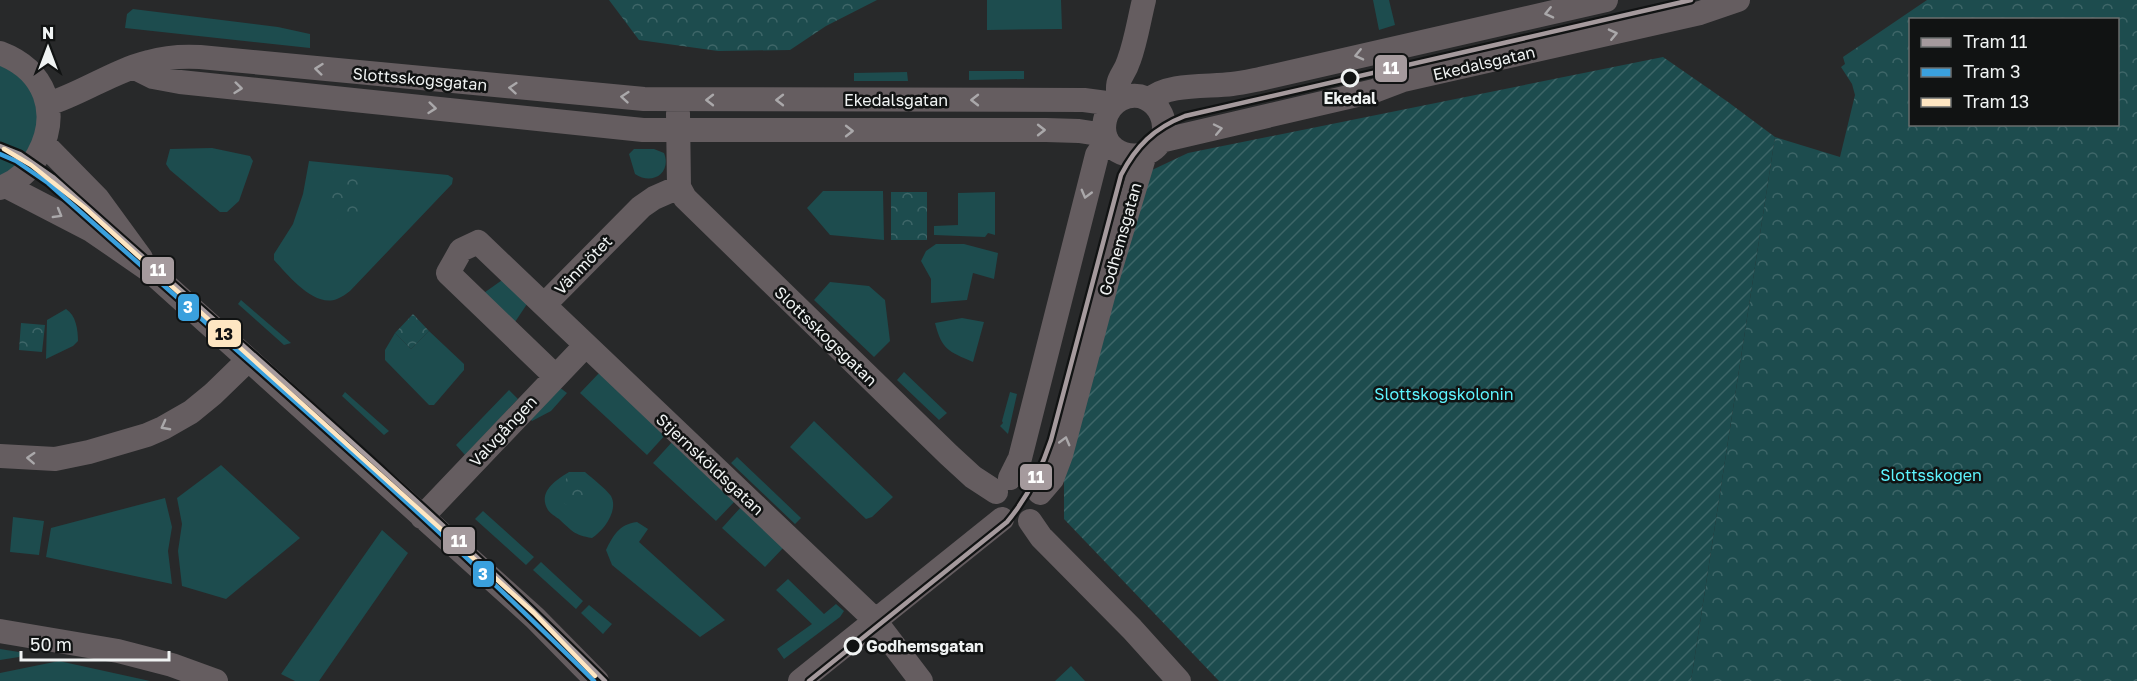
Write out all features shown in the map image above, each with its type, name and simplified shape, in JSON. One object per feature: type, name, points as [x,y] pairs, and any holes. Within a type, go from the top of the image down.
[{"type":"street","points":[[1144,0],[1129,62],[1119,77],[1116,102],[1105,118],[1106,138],[1097,155],[1020,458],[1003,485],[994,505],[1002,519],[1010,523],[1019,525],[1030,521],[1041,537],[1132,629],[1179,681]]},
{"type":"street","name":"Ekedalsgatan","points":[[1147,99],[1161,92],[1179,88],[1235,84],[1260,79],[1606,0]]},
{"type":"street","name":"Ekedalsgatan","points":[[1153,148],[1374,91],[1403,80],[1700,13],[1738,0]]},
{"type":"street","points":[[0,52],[16,58],[28,68],[39,82],[48,104],[48,125],[44,144],[27,171],[17,180],[3,187]]},
{"type":"street","name":"Slottsskogsgatan","points":[[48,104],[68,98],[133,67],[176,56],[560,92],[678,100]]},
{"type":"street","name":"Godhemsgatan","points":[[1030,521],[1041,507],[1040,493],[1052,479],[1061,455],[1109,274],[1153,148],[1164,130],[1161,113],[1147,99],[1129,62]]},
{"type":"street","name":"Slottsskogsgatan","points":[[133,67],[153,77],[180,82],[643,130],[679,130]]},
{"type":"street","points":[[1116,102],[1127,97],[1147,99]]},
{"type":"street","points":[[678,100],[680,187]]},
{"type":"street","name":"Ekedalsgatan","points":[[678,100],[1084,100],[1116,102]]},
{"type":"street","name":"Ekedalsgatan","points":[[679,130],[1046,130],[1079,131],[1106,138]]},
{"type":"street","name":"Godhemsgatan","points":[[1106,138],[1116,150],[1125,155],[1138,156],[1153,148]]},
{"type":"street","points":[[44,144],[98,199],[149,270]]},
{"type":"street","points":[[3,187],[91,230],[149,270],[555,637],[597,681]]},
{"type":"street","name":"Slottsskogsgatan","points":[[680,187],[685,198],[965,470],[1003,485]]},
{"type":"street","name":"Vänmötet","points":[[555,376],[448,273],[462,250],[478,242],[544,305],[641,207],[654,198],[680,187]]},
{"type":"street","name":"Stjernsköldsgatan","points":[[544,305],[876,621],[921,681]]},
{"type":"street","name":"Valvgången","points":[[422,517],[585,346]]},
{"type":"street","points":[[0,456],[55,459],[89,452],[147,435],[190,412],[249,360]]},
{"type":"street","points":[[1003,485],[1017,477],[1028,479],[1040,493]]},
{"type":"street","points":[[800,681],[1002,519]]},
{"type":"street","points":[[0,631],[118,651],[172,665],[216,681]]},
{"type":"green space","points":[[609,0],[877,0],[826,26],[790,50],[718,51],[639,40]]},
{"type":"green space","points":[[987,0],[1061,0],[1062,29],[987,30]]},
{"type":"green space","points":[[1373,0],[1389,0],[1395,25],[1379,30]]},
{"type":"green space","name":"Slottsskogen","points":[[1927,0],[2137,0],[2137,681],[1691,681],[1775,137],[1840,157],[1855,95],[1852,84],[1841,67],[1845,64],[1843,57]]},
{"type":"green space","points":[[133,9],[278,27],[310,34],[310,48],[125,28],[127,14]]},
{"type":"green space","name":"Slottskogskolonin","points":[[1663,57],[1775,137],[1691,681],[1219,681],[1064,519],[1064,479],[1112,296],[1152,170],[1188,153]]},
{"type":"green space","points":[[0,65],[22,78],[33,92],[38,120],[30,147],[11,169],[0,177]]},
{"type":"green space","points":[[969,71],[1024,71],[1024,79],[969,80]]},
{"type":"green space","points":[[907,72],[908,81],[854,81],[854,73]]},
{"type":"green space","points":[[212,148],[250,156],[253,161],[239,201],[227,212],[220,212],[170,170],[166,164],[170,149]]},
{"type":"green space","points":[[634,149],[654,149],[664,153],[666,160],[663,172],[659,176],[648,179],[635,174],[629,154]]},
{"type":"green space","points":[[309,161],[448,175],[453,178],[452,184],[350,291],[339,298],[328,301],[311,295],[274,260],[274,254],[293,224],[303,194]]},
{"type":"green space","points":[[334,170],[363,174],[359,199],[366,218],[362,222],[328,218]]},
{"type":"green space","points":[[823,191],[883,191],[884,240],[830,235],[807,208]]},
{"type":"green space","points":[[891,192],[927,192],[927,240],[891,240]]},
{"type":"green space","points":[[995,192],[995,235],[988,233],[985,237],[934,235],[934,226],[958,225],[958,193]]},
{"type":"green space","points":[[936,244],[964,244],[998,253],[994,279],[973,273],[967,300],[931,303],[931,279],[921,261],[926,251]]},
{"type":"green space","points":[[505,278],[529,301],[513,325],[481,295]]},
{"type":"green space","points":[[830,282],[869,286],[885,300],[890,341],[874,357],[814,300]]},
{"type":"green space","points":[[241,300],[291,343],[284,345],[238,304]]},
{"type":"green space","points":[[66,309],[74,319],[78,341],[73,346],[46,359],[47,320]]},
{"type":"green space","points":[[413,314],[429,331],[411,349],[395,333]]},
{"type":"green space","points":[[962,318],[984,322],[973,362],[947,348],[940,339],[935,323]]},
{"type":"green space","points":[[21,323],[45,325],[42,352],[19,350]]},
{"type":"green space","points":[[429,331],[464,364],[464,370],[434,405],[429,405],[385,360],[385,350],[395,333],[411,349]]},
{"type":"green space","points":[[601,371],[667,433],[647,455],[580,393]]},
{"type":"green space","points":[[904,372],[947,413],[939,420],[897,380]]},
{"type":"green space","points":[[559,387],[567,393],[551,411],[532,421],[528,417]]},
{"type":"green space","points":[[509,390],[518,399],[465,455],[456,445]]},
{"type":"green space","points":[[345,392],[389,431],[384,435],[342,396]]},
{"type":"green space","points":[[1010,392],[1017,394],[1008,434],[1000,426],[1003,423]]},
{"type":"green space","points":[[814,421],[893,497],[872,517],[866,519],[790,447]]},
{"type":"green space","points":[[673,441],[736,500],[716,521],[653,463]]},
{"type":"green space","points":[[737,457],[801,518],[795,524],[731,463]]},
{"type":"green space","points":[[221,465],[300,538],[226,599],[182,586],[178,551],[182,524],[177,498]]},
{"type":"green space","points":[[569,472],[585,472],[611,496],[613,508],[609,520],[592,538],[574,532],[550,512],[545,504],[546,492]]},
{"type":"green space","points":[[567,477],[594,488],[585,507],[578,511],[560,501],[559,492]]},
{"type":"green space","points":[[165,498],[172,527],[168,551],[172,584],[46,557],[51,528]]},
{"type":"green space","points":[[741,507],[784,547],[765,567],[722,528]]},
{"type":"green space","points":[[483,511],[534,557],[526,565],[475,519]]},
{"type":"green space","points":[[13,517],[44,521],[39,555],[10,552]]},
{"type":"green space","points":[[637,522],[648,529],[639,542],[725,620],[700,637],[612,565],[606,550],[611,540],[621,528]]},
{"type":"green space","points":[[382,530],[408,553],[319,681],[295,681],[281,674]]},
{"type":"green space","points":[[541,562],[583,601],[576,609],[533,570]]},
{"type":"green space","points":[[788,579],[824,614],[836,604],[844,611],[840,617],[784,659],[777,649],[812,624],[776,590]]},
{"type":"green space","points":[[589,605],[612,624],[603,634],[581,613]]},
{"type":"green space","points":[[0,649],[21,654],[19,657],[0,660]]},
{"type":"green space","points":[[59,661],[150,681],[0,681],[0,673]]},
{"type":"green space","points":[[1071,666],[1085,681],[1055,681]]},
{"type":"tram line","name":"11","points":[[809,681],[1007,522],[1028,493],[1051,440],[1121,175],[1133,155],[1155,132],[1185,116],[1691,0]]},
{"type":"tram line","name":"11","points":[[0,146],[20,154],[53,177],[402,488],[471,551],[605,681]]},
{"type":"tram line","name":"13","points":[[4,149],[31,165],[85,208],[534,613],[595,676]]},
{"type":"tram line","name":"3","points":[[0,154],[16,161],[48,183],[256,367],[461,553],[594,681]]},
{"type":"place","name":"Ekedal","points":[[1350,78]]},
{"type":"place","name":"Godhemsgatan","points":[[853,646]]}]
